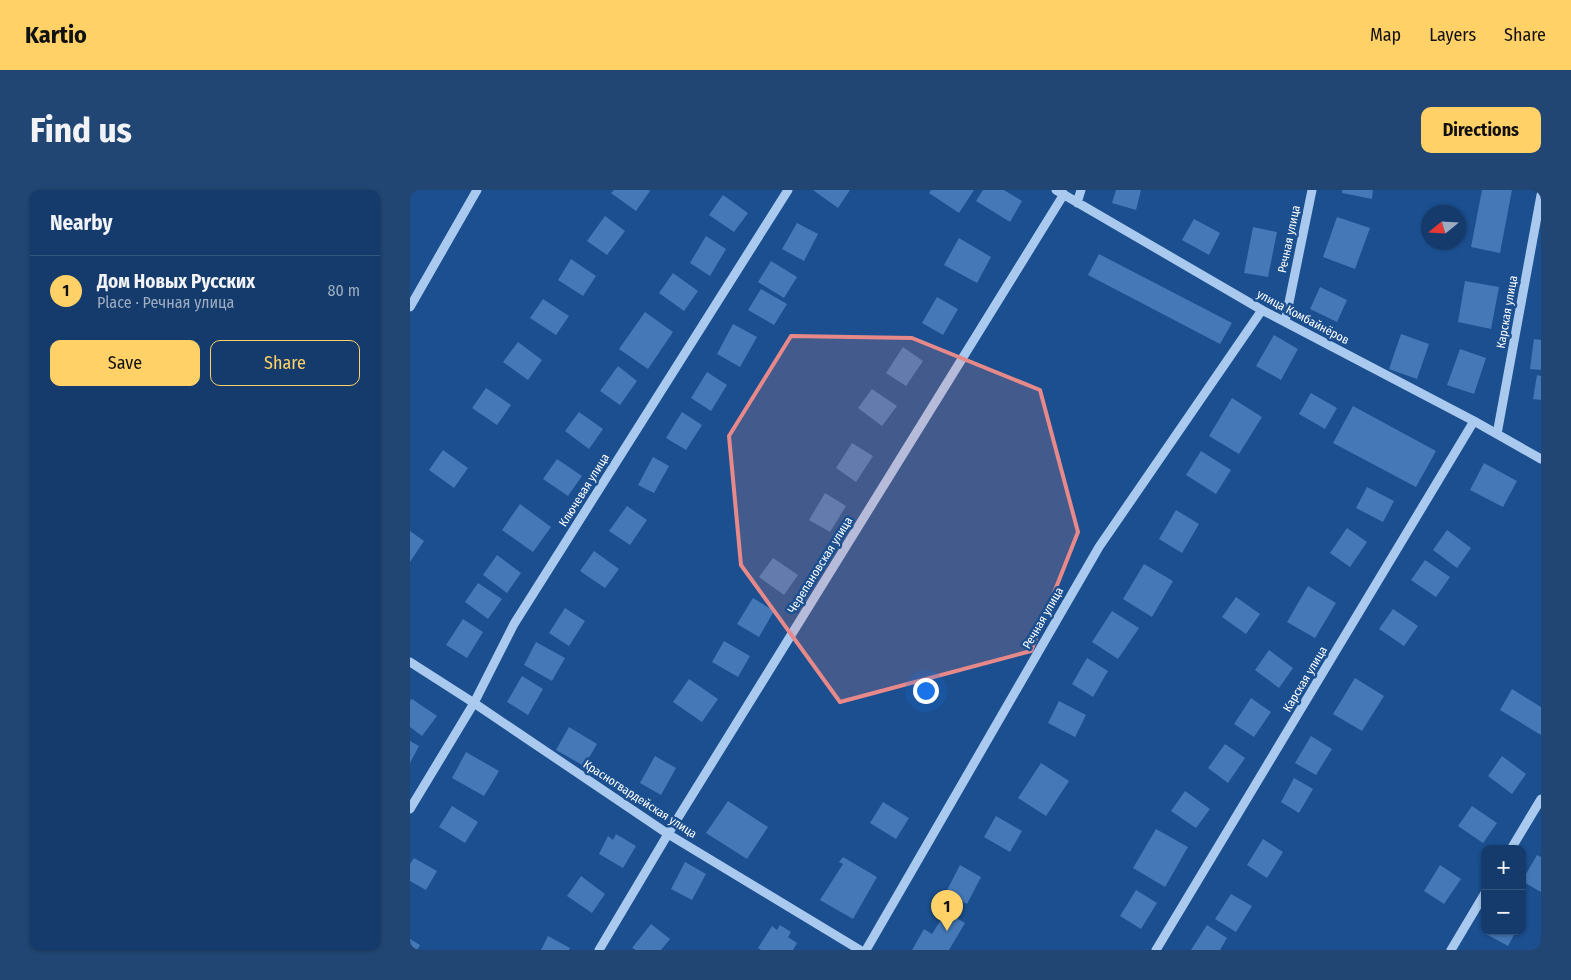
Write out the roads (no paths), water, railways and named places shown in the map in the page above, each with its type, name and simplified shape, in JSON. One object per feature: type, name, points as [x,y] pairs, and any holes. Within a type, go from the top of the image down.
[{"type":"street","points":[[410,306],[477,190]]},
{"type":"street","name":"Ключевая улица","points":[[410,808],[474,703],[514,624],[788,190]]},
{"type":"street","points":[[1077,203],[1081,190]]},
{"type":"street","name":"Речная улица","points":[[1285,322],[1312,190]]},
{"type":"street","name":"улица Комбайнёров","points":[[1060,192],[1262,310],[1541,459]]},
{"type":"street","name":"Черепановская улица","points":[[599,950],[1060,192]]},
{"type":"street","name":"Карская улица","points":[[1497,434],[1541,195]]},
{"type":"street","name":"Речная улица","points":[[866,950],[1099,547],[1262,310]]},
{"type":"street","name":"Карская улица","points":[[1156,950],[1474,422]]},
{"type":"street","name":"Красногвардейская улица","points":[[410,662],[668,834],[860,950]]},
{"type":"street","points":[[1513,845],[1541,799]]},
{"type":"street","points":[[1451,950],[1481,900]]},
{"type":"place","name":"Дом Новых Русских","points":[[947,931]]}]
